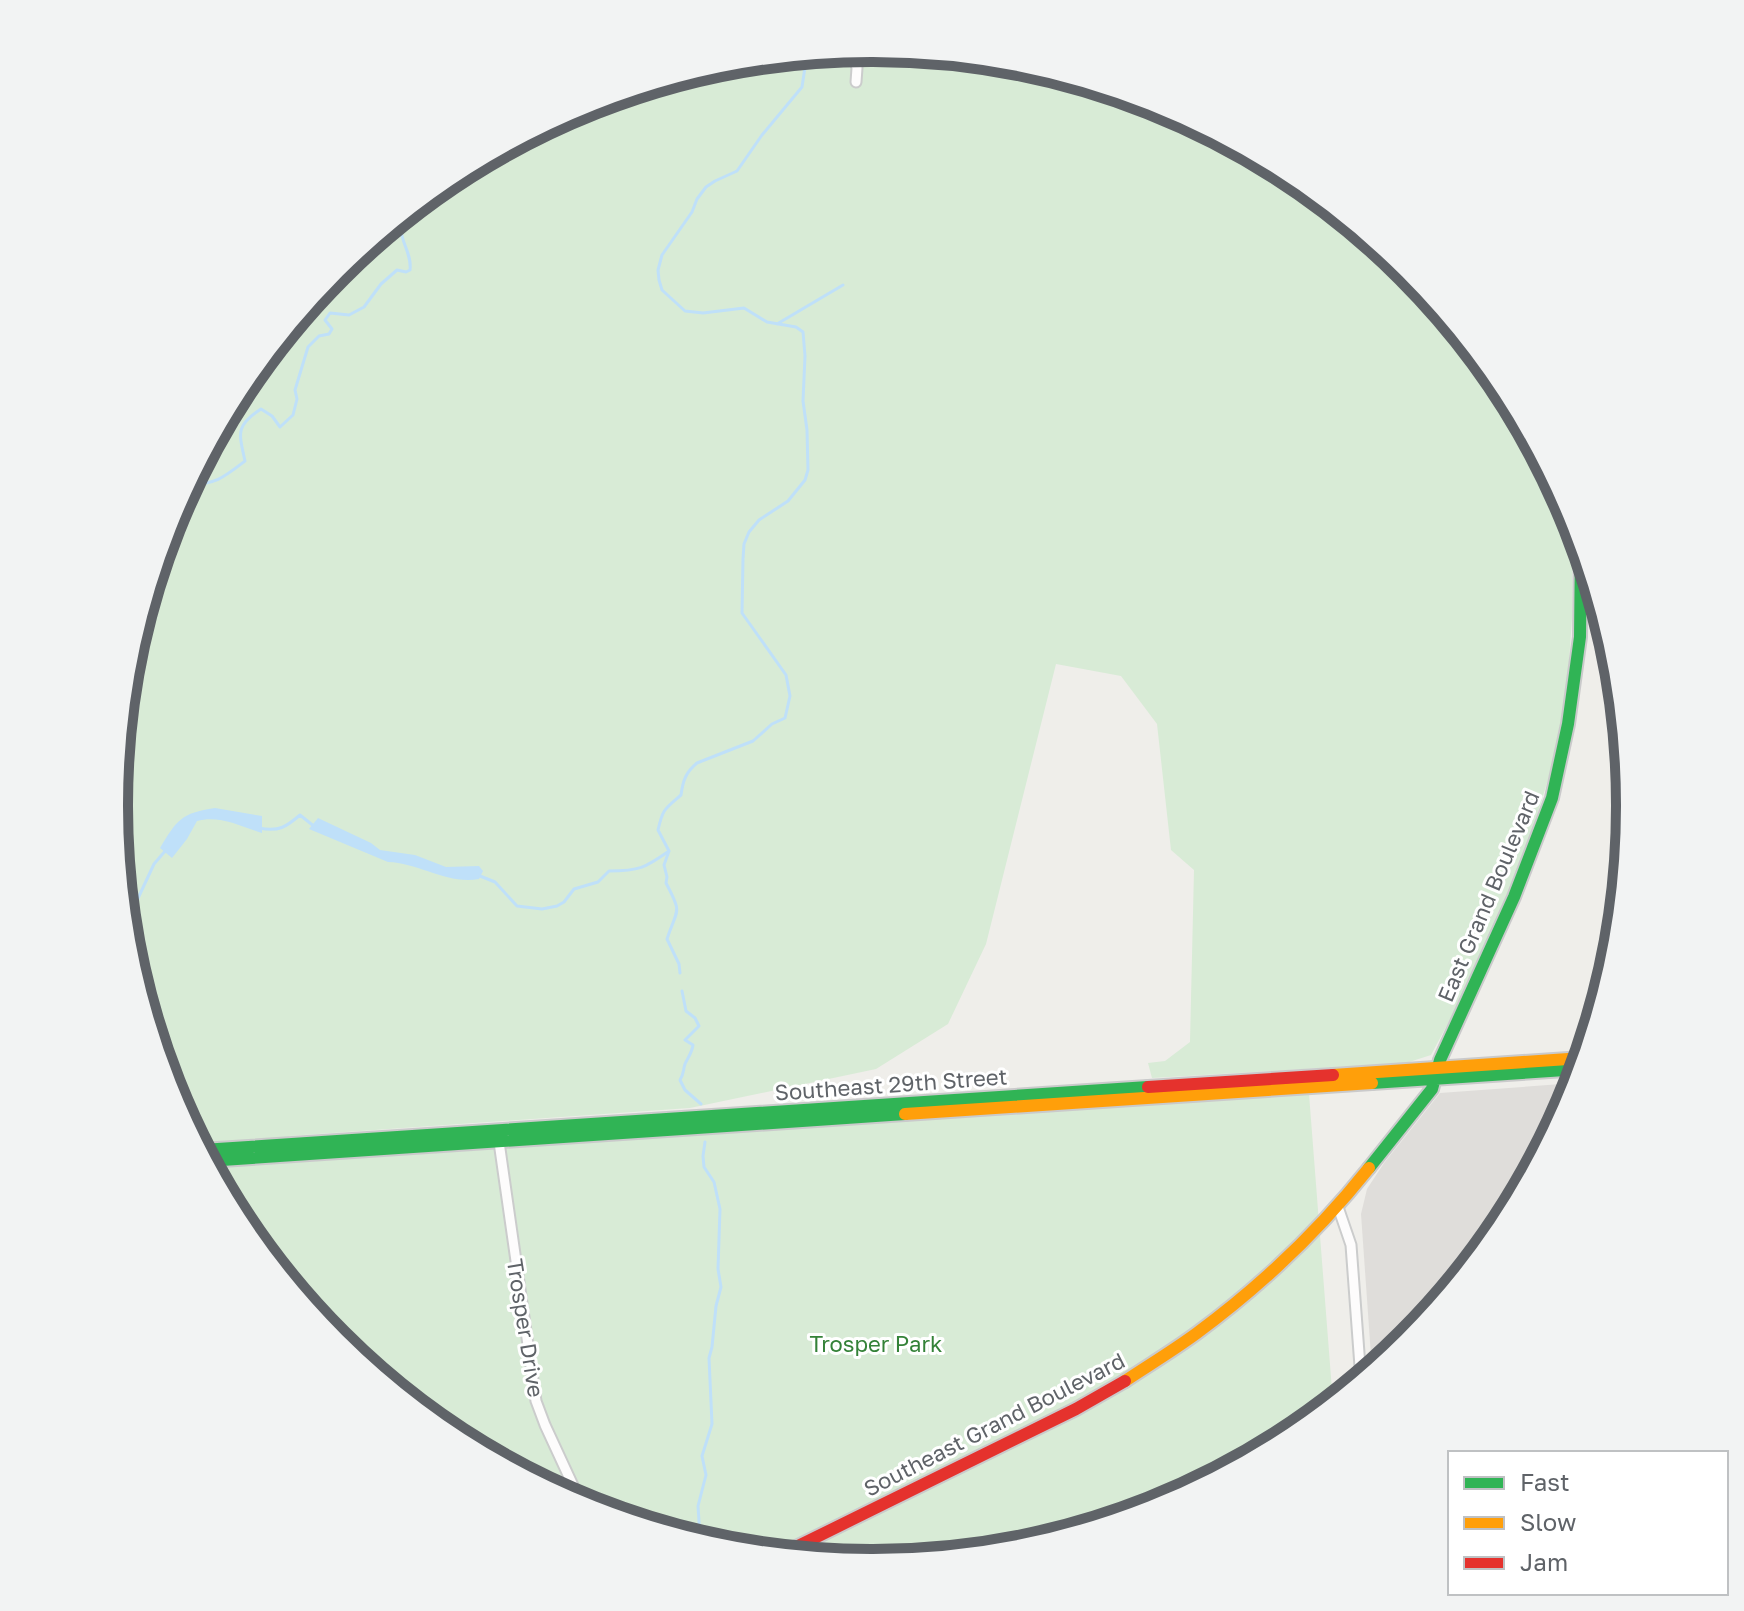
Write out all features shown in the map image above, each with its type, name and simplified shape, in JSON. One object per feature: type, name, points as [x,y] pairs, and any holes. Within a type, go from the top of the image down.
[{"type":"main road","name":"East Grand Boulevard","points":[[1436,1074],[1514,897],[1552,798],[1568,724],[1580,637],[1581,582]]},
{"type":"main road","name":"Southeast 29th Street","points":[[1436,1074],[1570,1059]]},
{"type":"main road","name":"Southeast 29th Street","points":[[219,1160],[690,1123],[1436,1074],[1567,1069]]},
{"type":"main road","name":"Southeast Grand Boulevard","points":[[800,1545],[1076,1409],[1129,1379],[1196,1334],[1308,1239],[1338,1207],[1432,1089],[1436,1074]]},
{"type":"main road","name":"Southeast 29th Street","points":[[213,1149],[498,1136]]},
{"type":"street","points":[[856,63],[856,82]]},
{"type":"street","name":"Trosper Drive","points":[[498,1136],[536,1401],[573,1486]]},
{"type":"street","points":[[1338,1207],[1351,1245],[1360,1366]]},
{"type":"shaded area","points":[[1561,1084],[1539,1134],[1490,1219],[1431,1296],[1371,1356],[1361,1214],[1367,1189],[1440,1093]]},
{"type":"green space","name":"Trosper Park","points":[[861,63],[969,68],[1064,87],[1157,119],[1201,139],[1285,187],[1325,216],[1398,280],[1462,353],[1516,434],[1539,477],[1573,558],[1567,690],[1552,766],[1524,859],[1507,901],[1431,1055],[1406,1063],[1152,1078],[1148,1063],[1165,1061],[1190,1042],[1194,870],[1171,850],[1157,724],[1121,676],[1056,664],[986,944],[948,1024],[876,1069],[690,1108],[289,1136],[287,1163],[1309,1094],[1332,1389],[1244,1449],[1201,1472],[1111,1510],[1017,1535],[969,1543],[872,1549],[775,1543],[727,1535],[633,1510],[587,1492],[543,1472],[459,1424],[419,1395],[346,1331],[313,1296],[254,1219],[205,1134],[185,1090],[154,998],[143,951],[135,903],[128,806],[135,708],[143,660],[154,613],[185,521],[228,434],[254,392],[313,315],[346,280],[419,216],[459,187],[543,139],[587,119],[633,101],[727,76],[775,68]]},
{"type":"water","points":[[215,808],[262,816],[262,833],[230,822],[213,819],[197,821],[172,858],[160,848],[181,819],[194,812]]},
{"type":"water","points":[[318,818],[380,850],[415,855],[446,867],[479,866],[483,871],[479,879],[456,879],[388,862],[309,829]]},
{"type":"waterway","points":[[669,851],[658,830],[663,813],[681,795],[690,770],[697,763],[753,741],[772,724],[785,718],[790,696],[786,675],[742,613],[744,544],[759,520],[788,501],[805,480],[808,470],[803,401],[803,332],[796,327],[767,322],[744,308],[703,313],[685,311],[662,290],[658,270],[662,255],[706,187],[737,171],[802,87],[805,65]]},
{"type":"waterway","points":[[202,483],[219,479],[245,461],[241,431],[247,420],[261,409],[272,416],[280,427],[293,415],[297,399],[295,390],[308,347],[319,336],[329,334],[332,329],[325,320],[330,313],[349,315],[364,307],[381,284],[397,270],[410,270],[410,259],[401,231]]},
{"type":"waterway","points":[[777,324],[843,285]]},
{"type":"waterway","points":[[259,828],[282,828],[300,815],[315,827]]},
{"type":"waterway","points":[[135,904],[154,864],[166,850]]},
{"type":"waterway","points":[[669,851],[664,865],[666,883],[677,911],[667,939],[680,973]]},
{"type":"waterway","points":[[480,876],[495,882],[517,906],[542,909],[557,906],[574,889],[598,882],[609,871],[641,867],[669,851]]},
{"type":"waterway","points":[[682,991],[686,1011],[699,1026],[685,1040],[693,1045],[680,1080],[685,1090],[701,1104]]},
{"type":"waterway","points":[[700,1529],[698,1506],[706,1475],[702,1456],[712,1424],[709,1358],[721,1287],[718,1269],[720,1209],[714,1182],[704,1167],[705,1142]]},
{"type":"traffic: fast","points":[[1369,1168],[1432,1089],[1440,1060],[1514,897],[1552,798],[1568,724],[1580,637],[1581,582]]},
{"type":"traffic: fast","points":[[1372,1083],[1566,1070]]},
{"type":"traffic: fast","points":[[213,1149],[1148,1087]]},
{"type":"traffic: fast","points":[[219,1160],[905,1114]]},
{"type":"traffic: slow","points":[[1333,1075],[1571,1059]]},
{"type":"traffic: slow","points":[[905,1114],[1372,1083]]},
{"type":"traffic: slow","points":[[1125,1381],[1197,1333],[1267,1277],[1330,1214],[1369,1168]]},
{"type":"traffic: jam","points":[[1148,1087],[1333,1075]]},
{"type":"traffic: jam","points":[[800,1545],[1076,1409],[1125,1381]]}]
